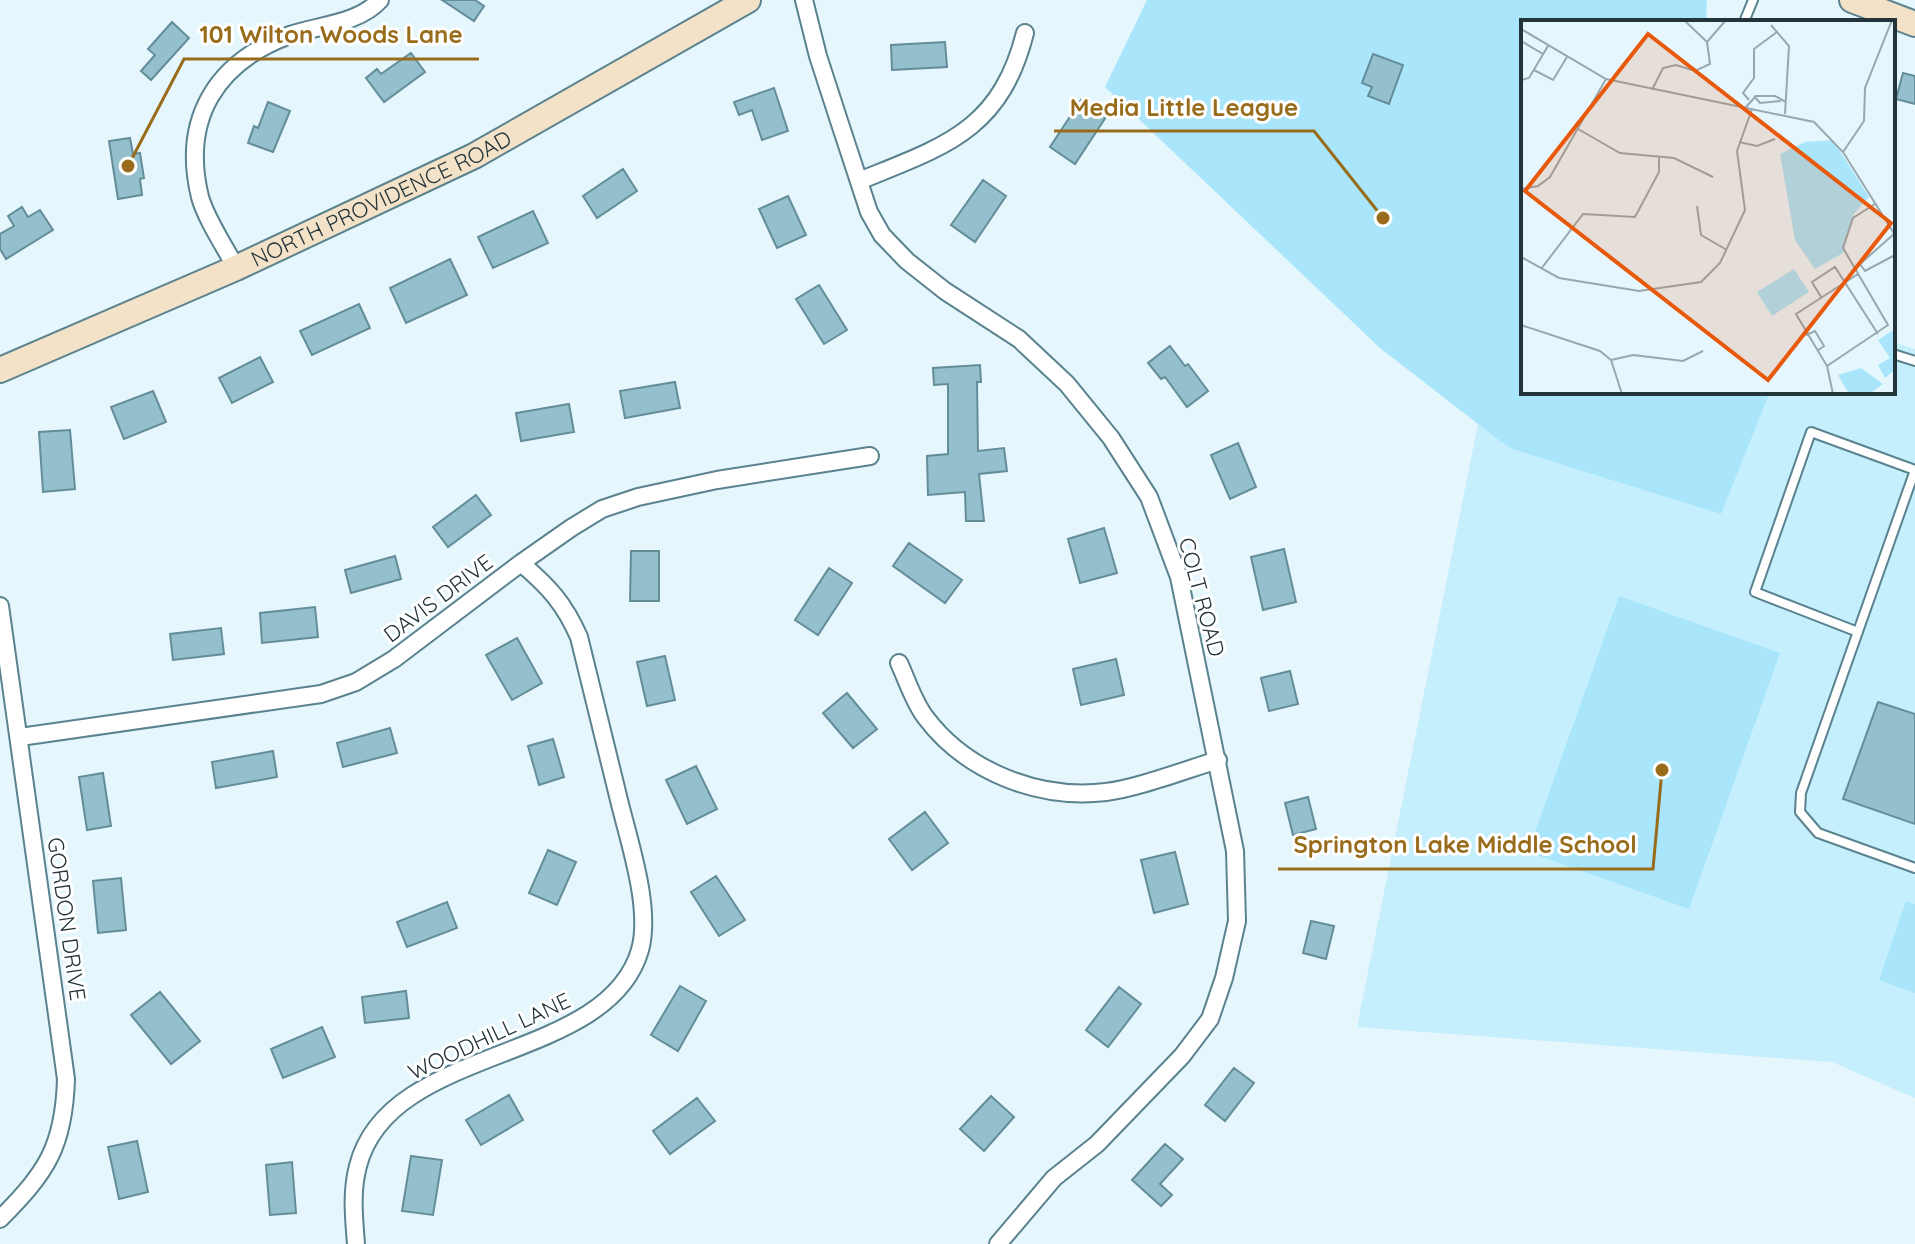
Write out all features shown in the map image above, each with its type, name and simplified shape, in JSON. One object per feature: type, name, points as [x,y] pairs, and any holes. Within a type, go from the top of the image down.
[{"type":"main road","name":"NORTH PROVIDENCE ROAD","points":[[0,370],[236,268],[474,156],[748,0]]},
{"type":"main road","points":[[1852,0],[1915,24]]},
{"type":"street","points":[[236,268],[201,199],[195,151],[202,111],[225,73],[254,50],[292,34],[339,23],[380,0]]},
{"type":"street","name":"COLT ROAD","points":[[804,0],[818,56],[869,212],[882,235],[907,261],[945,291],[1019,339],[1067,384],[1111,438],[1149,497],[1179,577],[1235,851],[1237,921],[1224,978],[1210,1019],[1182,1056],[1097,1144],[1054,1178],[998,1244]]},
{"type":"street","points":[[859,181],[927,154],[963,135],[992,108],[1017,66],[1025,33]]},
{"type":"street","name":"DAVIS DRIVE","points":[[20,737],[274,702],[332,690],[356,682],[394,659],[521,563],[592,515],[638,497],[717,480],[870,456]]},
{"type":"street","name":"WOODHILL LANE","points":[[356,1244],[353,1196],[358,1164],[370,1136],[398,1105],[429,1085],[579,1020],[603,1005],[623,984],[640,950],[643,899],[579,637],[567,610],[550,588],[521,563]]},
{"type":"street","name":"GORDON DRIVE","points":[[0,606],[66,1079],[66,1101],[56,1146],[41,1174],[0,1219]]},
{"type":"street","points":[[899,663],[925,717],[953,745],[985,770],[1028,786],[1073,794],[1108,792],[1218,760]]},
{"type":"lane","points":[[1745,20],[1753,0]]},
{"type":"lane","points":[[1895,355],[1915,361]]},
{"type":"lane","points":[[1858,632],[1755,592],[1811,432],[1915,470],[1858,632],[1801,793],[1800,812],[1818,833],[1915,868]]},
{"type":"shaded area","points":[[1147,0],[1707,0],[1706,20],[1521,20],[1521,394],[1769,394],[1721,514],[1509,448],[1380,348],[1105,87]]},
{"type":"shaded area","points":[[1895,343],[1915,349],[1915,1098],[1832,1062],[1357,1027],[1478,424],[1509,448],[1721,513],[1769,394],[1895,394]]},
{"type":"shaded area","points":[[1619,596],[1780,653],[1689,909],[1528,852]]},
{"type":"shaded area","points":[[1906,901],[1915,904],[1915,993],[1879,980]]},
{"type":"building","points":[[442,0],[475,0],[484,6],[474,21]]},
{"type":"building","points":[[172,22],[189,38],[151,80],[141,71],[155,55],[148,49]]},
{"type":"building","points":[[945,42],[947,67],[892,70],[891,45]]},
{"type":"building","points":[[411,53],[425,72],[384,102],[366,78],[377,69],[381,74]]},
{"type":"building","points":[[1373,54],[1403,65],[1389,104],[1368,96],[1372,87],[1362,83]]},
{"type":"building","points":[[1903,73],[1915,76],[1915,104],[1896,99]]},
{"type":"building","points":[[774,88],[788,131],[762,140],[752,110],[739,115],[734,102]]},
{"type":"building","points":[[1081,100],[1106,117],[1075,164],[1050,147]]},
{"type":"building","points":[[268,102],[290,111],[273,152],[248,143],[254,126],[258,128]]},
{"type":"building","points":[[130,138],[133,154],[140,153],[144,178],[140,179],[142,195],[118,199],[109,141]]},
{"type":"building","points":[[623,169],[637,191],[597,218],[583,196]]},
{"type":"building","points":[[983,180],[1006,196],[975,242],[951,225]]},
{"type":"building","points":[[788,196],[806,235],[777,248],[759,209]]},
{"type":"building","points":[[22,207],[28,217],[40,210],[53,230],[6,259],[0,249],[0,234],[14,226],[8,216]]},
{"type":"building","points":[[533,211],[548,243],[493,268],[478,237]]},
{"type":"building","points":[[450,259],[467,295],[406,323],[390,288]]},
{"type":"building","points":[[819,285],[847,330],[824,344],[796,299]]},
{"type":"building","points":[[359,304],[370,328],[312,355],[300,331]]},
{"type":"building","points":[[1170,346],[1208,391],[1187,407],[1165,377],[1161,379],[1148,363]]},
{"type":"building","points":[[260,357],[273,382],[232,403],[219,378]]},
{"type":"building","points":[[980,365],[981,382],[977,382],[978,451],[1004,448],[1007,471],[979,474],[984,521],[966,521],[965,492],[928,495],[927,456],[948,454],[948,384],[934,385],[933,368]]},
{"type":"building","points":[[675,382],[680,408],[625,418],[620,391]]},
{"type":"building","points":[[153,391],[166,422],[124,439],[111,407]]},
{"type":"building","points":[[569,404],[574,432],[521,441],[516,413]]},
{"type":"building","points":[[70,430],[75,489],[43,492],[39,432]]},
{"type":"building","points":[[1238,443],[1256,487],[1230,499],[1211,455]]},
{"type":"building","points":[[476,495],[491,515],[448,547],[433,527]]},
{"type":"building","points":[[1104,528],[1117,573],[1080,583],[1068,539]]},
{"type":"building","points":[[909,543],[962,580],[945,603],[893,566]]},
{"type":"building","points":[[1284,549],[1296,602],[1263,610],[1251,557]]},
{"type":"building","points":[[631,551],[659,551],[659,601],[630,601]]},
{"type":"building","points":[[395,556],[401,579],[351,593],[345,570]]},
{"type":"building","points":[[829,568],[852,583],[818,635],[795,620]]},
{"type":"building","points":[[315,607],[318,637],[262,643],[260,613]]},
{"type":"building","points":[[221,628],[224,654],[173,660],[170,634]]},
{"type":"building","points":[[517,638],[542,683],[512,700],[486,655]]},
{"type":"building","points":[[665,656],[675,700],[647,706],[637,662]]},
{"type":"building","points":[[1116,659],[1124,695],[1081,705],[1073,669]]},
{"type":"building","points":[[1290,671],[1298,704],[1269,711],[1261,678]]},
{"type":"building","points":[[847,693],[877,729],[853,748],[823,713]]},
{"type":"building","points":[[1878,702],[1915,714],[1915,824],[1843,799]]},
{"type":"building","points":[[390,728],[397,753],[343,767],[337,743]]},
{"type":"building","points":[[553,739],[564,777],[539,785],[528,746]]},
{"type":"building","points":[[273,751],[277,777],[216,788],[212,762]]},
{"type":"building","points":[[696,766],[717,809],[687,824],[666,780]]},
{"type":"building","points":[[103,773],[111,826],[87,830],[79,777]]},
{"type":"building","points":[[1308,797],[1316,829],[1293,835],[1285,803]]},
{"type":"building","points":[[925,812],[948,843],[912,870],[889,839]]},
{"type":"building","points":[[548,850],[576,862],[557,905],[529,893]]},
{"type":"building","points":[[1175,852],[1188,904],[1154,913],[1141,860]]},
{"type":"building","points":[[716,876],[745,920],[719,936],[691,892]]},
{"type":"building","points":[[121,878],[126,930],[98,933],[93,881]]},
{"type":"building","points":[[447,902],[457,928],[407,947],[397,922]]},
{"type":"building","points":[[1311,921],[1334,926],[1326,959],[1303,953]]},
{"type":"building","points":[[680,986],[706,1001],[678,1051],[651,1035]]},
{"type":"building","points":[[1119,987],[1141,1004],[1108,1047],[1086,1030]]},
{"type":"building","points":[[406,991],[409,1018],[365,1023],[362,997]]},
{"type":"building","points":[[160,992],[200,1041],[171,1064],[131,1015]]},
{"type":"building","points":[[322,1027],[335,1057],[283,1078],[271,1049]]},
{"type":"building","points":[[1234,1068],[1254,1083],[1225,1121],[1205,1105]]},
{"type":"building","points":[[509,1095],[523,1120],[481,1145],[466,1120]]},
{"type":"building","points":[[991,1096],[1014,1117],[984,1151],[960,1129]]},
{"type":"building","points":[[697,1098],[715,1121],[670,1154],[653,1131]]},
{"type":"building","points":[[137,1141],[148,1192],[119,1199],[108,1147]]},
{"type":"building","points":[[1165,1144],[1183,1159],[1160,1184],[1172,1195],[1161,1206],[1132,1180]]},
{"type":"building","points":[[411,1156],[442,1160],[433,1215],[402,1211]]},
{"type":"building","points":[[292,1162],[296,1213],[270,1215],[266,1165]]},
{"type":"place","name":"101 Wilton Woods Lane","points":[[128,166]]},
{"type":"place","name":"Media Little League","points":[[1383,218]]},
{"type":"place","name":"Springton Lake Middle School","points":[[1662,770]]}]
